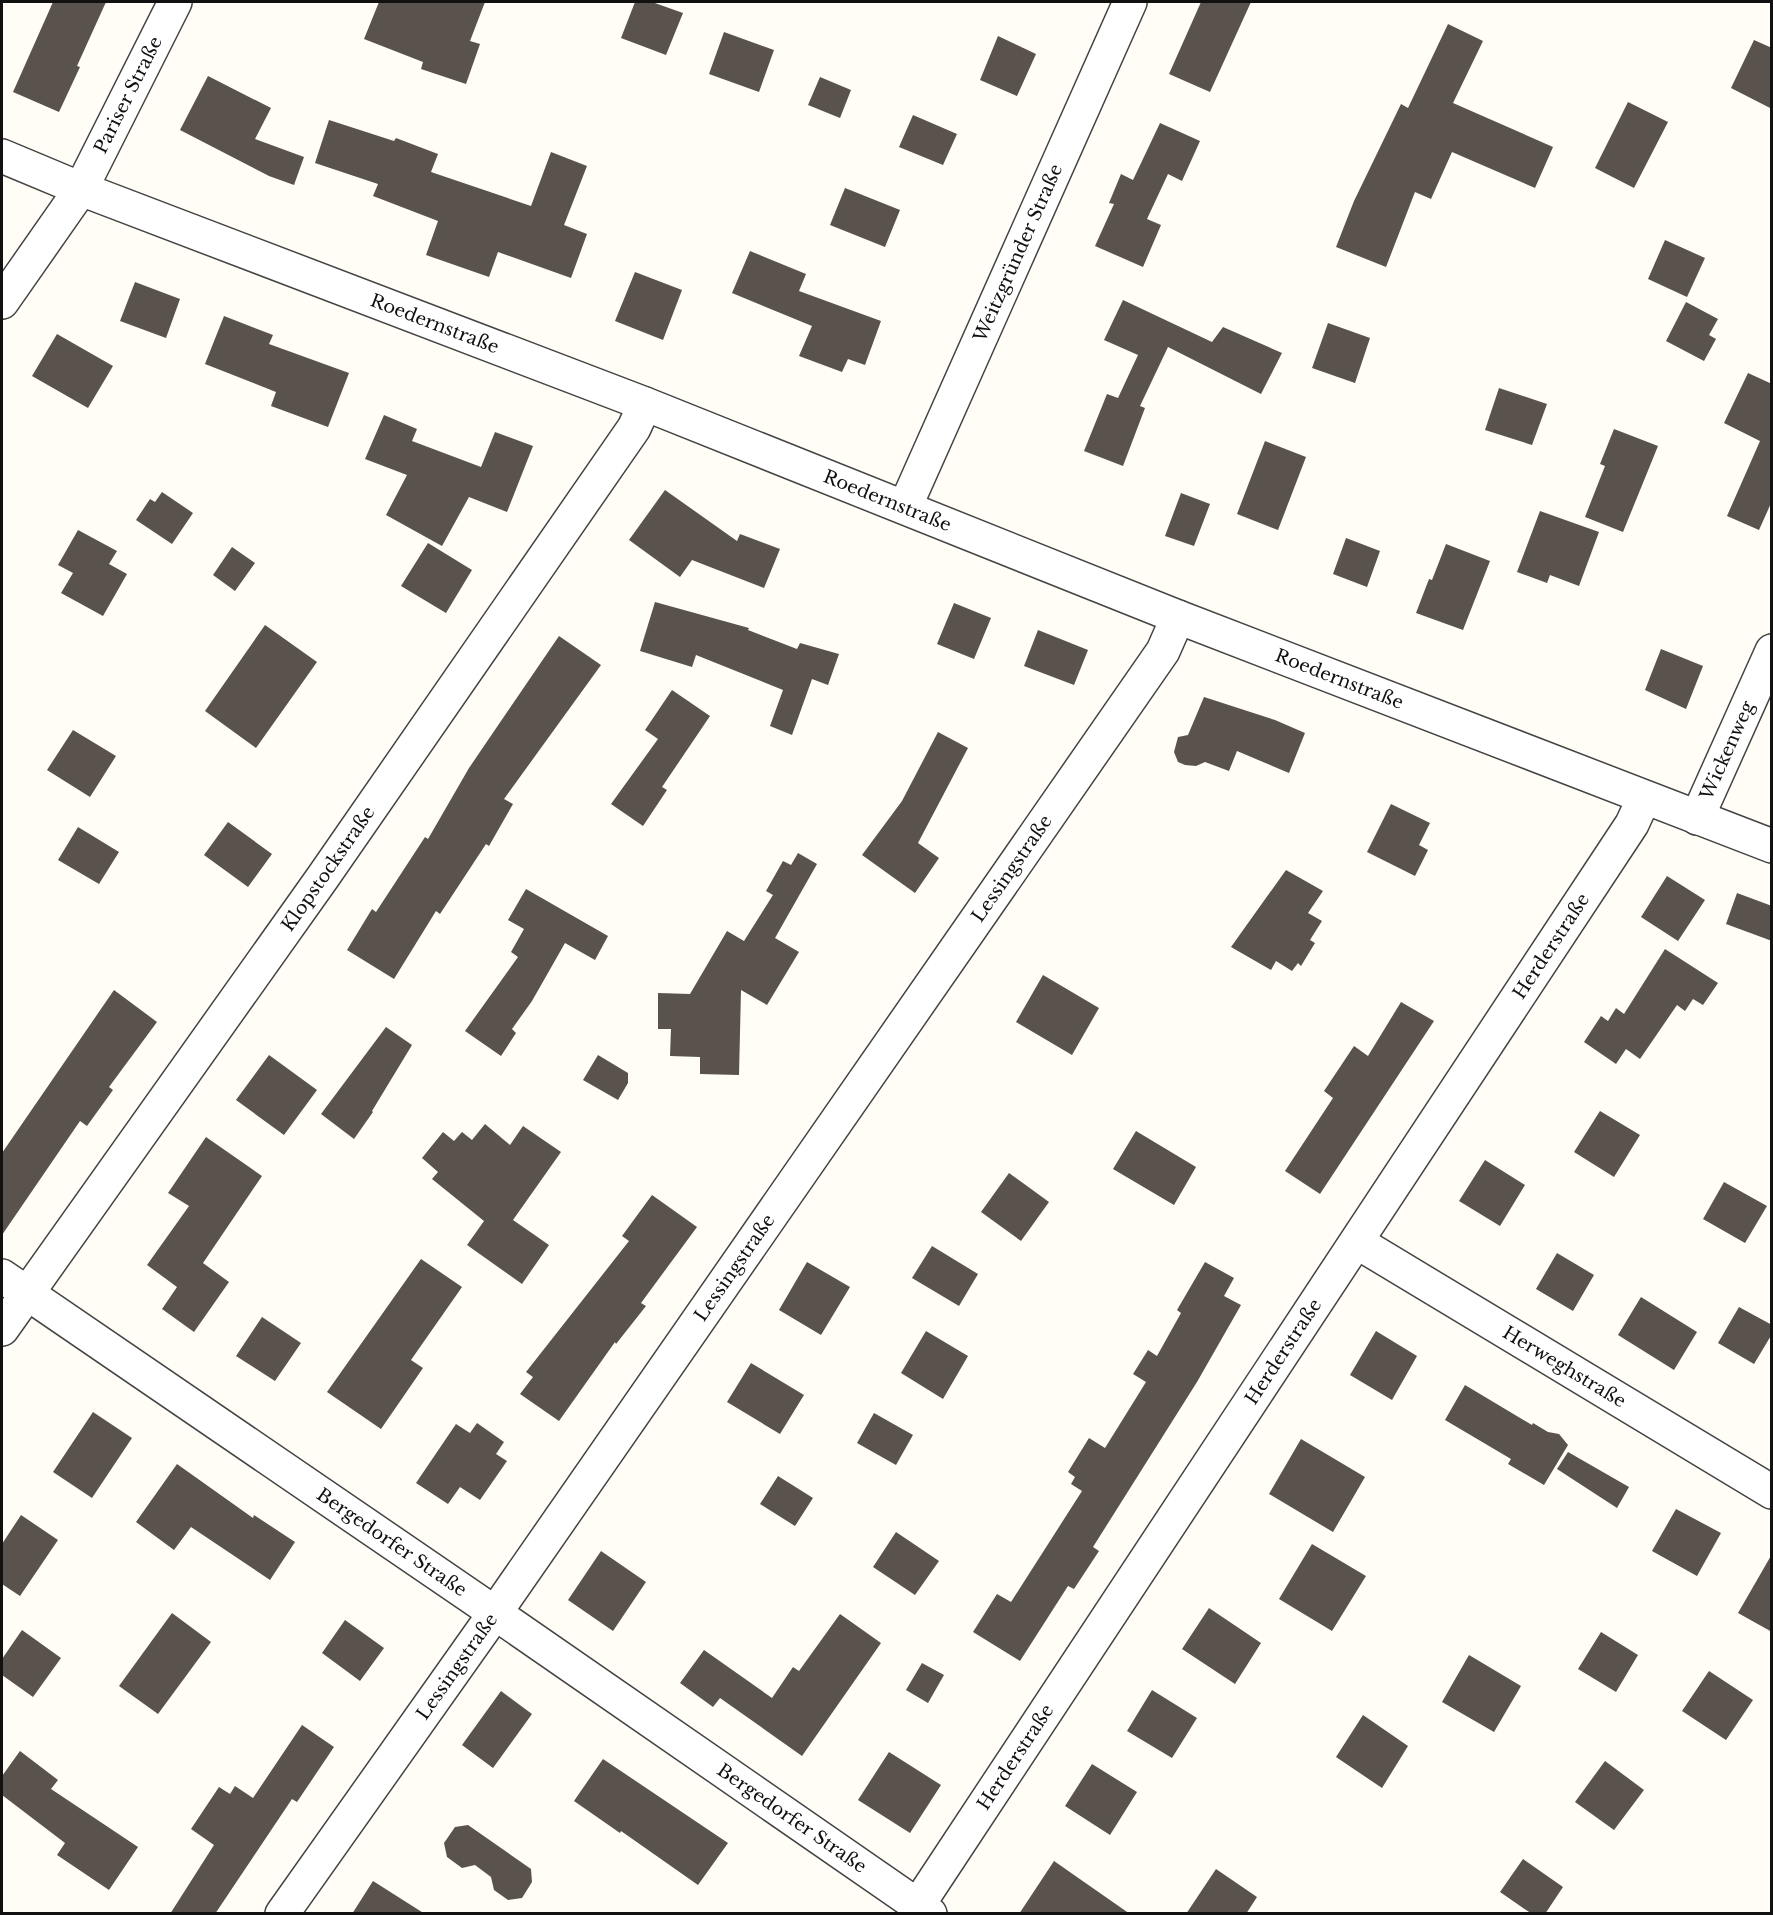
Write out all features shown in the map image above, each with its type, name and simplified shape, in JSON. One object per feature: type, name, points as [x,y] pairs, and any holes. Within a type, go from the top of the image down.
[{"type":"street","name":"Pariser Straße","points":[[2,302],[81,189],[175,2]]},
{"type":"street","name":"Weitzgründer Straße","points":[[905,507],[1131,2]]},
{"type":"street","name":"Roedernstraße","points":[[2,156],[81,189],[645,404],[1178,617],[1772,846]]},
{"type":"street","name":"Klopstockstraße","points":[[2,1329],[14,1285],[323,878],[634,428],[645,404]]},
{"type":"street","name":"Lessingstraße","points":[[282,1914],[495,1613],[1163,651],[1178,617]]},
{"type":"street","name":"Wickenweg","points":[[1697,818],[1772,651]]},
{"type":"street","name":"Herderstraße","points":[[924,1909],[1357,1242],[1632,825],[1644,798]]},
{"type":"street","name":"Herweghstraße","points":[[1357,1242],[1772,1492]]},
{"type":"street","name":"Bergedorfer Straße","points":[[14,1285],[924,1909]]},
{"type":"building","points":[[53,2],[106,2],[59,112],[13,92]]},
{"type":"building","points":[[379,2],[485,2],[470,41],[480,44],[466,84],[421,69],[423,62],[364,39]]},
{"type":"building","points":[[635,2],[652,2],[683,13],[666,55],[621,38]]},
{"type":"building","points":[[1201,2],[1251,2],[1210,92],[1169,74]]},
{"type":"building","points":[[1448,24],[1483,41],[1453,103],[1553,147],[1535,188],[1452,152],[1431,199],[1415,192],[1386,267],[1336,247],[1354,201],[1401,104],[1408,108]]},
{"type":"building","points":[[724,32],[774,50],[759,92],[709,74]]},
{"type":"building","points":[[998,36],[1036,54],[1017,96],[980,80]]},
{"type":"building","points":[[1754,40],[1772,48],[1772,109],[1731,88]]},
{"type":"building","points":[[208,76],[271,108],[255,139],[304,157],[294,185],[269,176],[180,130]]},
{"type":"building","points":[[820,77],[851,90],[840,118],[808,105]]},
{"type":"building","points":[[1628,102],[1668,122],[1634,188],[1595,168]]},
{"type":"building","points":[[913,115],[957,134],[943,165],[899,147]]},
{"type":"building","points":[[329,120],[394,141],[396,138],[438,154],[431,172],[531,206],[551,152],[587,166],[564,225],[587,234],[571,278],[498,252],[489,277],[426,255],[438,221],[373,196],[378,184],[315,163]]},
{"type":"building","points":[[1160,123],[1200,141],[1182,181],[1168,174],[1147,219],[1161,225],[1143,267],[1095,246],[1114,204],[1109,203],[1121,174],[1133,180]]},
{"type":"building","points":[[845,188],[900,210],[885,247],[830,225]]},
{"type":"building","points":[[1665,240],[1705,258],[1687,297],[1648,279]]},
{"type":"building","points":[[750,251],[806,274],[799,291],[881,321],[865,365],[848,359],[842,372],[799,356],[812,326],[732,293]]},
{"type":"building","points":[[635,272],[682,290],[663,340],[615,321]]},
{"type":"building","points":[[135,282],[180,299],[166,338],[120,321]]},
{"type":"building","points":[[1123,300],[1212,342],[1223,327],[1282,353],[1261,394],[1168,347],[1140,406],[1145,408],[1123,466],[1084,451],[1107,394],[1118,398],[1138,355],[1104,340]]},
{"type":"building","points":[[1686,302],[1718,319],[1709,335],[1716,339],[1704,361],[1666,341]]},
{"type":"building","points":[[224,316],[273,335],[269,344],[349,373],[328,427],[271,406],[276,392],[205,364]]},
{"type":"building","points":[[1328,323],[1370,338],[1355,383],[1312,368]]},
{"type":"building","points":[[57,334],[113,366],[88,408],[32,376]]},
{"type":"building","points":[[1748,373],[1772,384],[1772,501],[1759,530],[1727,516],[1760,441],[1724,423]]},
{"type":"building","points":[[1499,388],[1547,404],[1532,445],[1485,430]]},
{"type":"building","points":[[384,415],[417,429],[412,441],[481,467],[495,432],[533,446],[507,512],[469,497],[442,546],[386,515],[407,475],[365,459]]},
{"type":"building","points":[[1614,429],[1658,446],[1623,532],[1585,517],[1605,466],[1600,464]]},
{"type":"building","points":[[1265,441],[1306,457],[1278,530],[1237,514]]},
{"type":"building","points":[[665,490],[737,541],[740,534],[780,549],[764,588],[692,560],[680,577],[629,540]]},
{"type":"building","points":[[162,492],[193,513],[172,544],[136,520],[150,499],[155,502]]},
{"type":"building","points":[[1181,493],[1210,504],[1194,546],[1165,536]]},
{"type":"building","points":[[1540,511],[1599,532],[1579,586],[1550,575],[1547,583],[1517,572]]},
{"type":"building","points":[[78,530],[117,551],[109,564],[127,574],[103,616],[61,593],[73,573],[58,565]]},
{"type":"building","points":[[1346,538],[1380,551],[1367,587],[1333,574]]},
{"type":"building","points":[[428,543],[472,570],[446,613],[401,586]]},
{"type":"building","points":[[1446,544],[1490,561],[1463,630],[1416,613]]},
{"type":"building","points":[[232,547],[255,563],[235,591],[213,575]]},
{"type":"building","points":[[655,602],[749,628],[748,630],[797,649],[800,643],[839,654],[828,685],[812,679],[792,735],[770,726],[783,690],[696,655],[692,667],[640,651]]},
{"type":"building","points":[[954,603],[991,618],[974,659],[937,644]]},
{"type":"building","points":[[265,625],[317,662],[256,748],[205,711]]},
{"type":"building","points":[[1038,630],[1088,650],[1074,685],[1024,666]]},
{"type":"building","points":[[559,636],[601,665],[504,799],[513,804],[489,846],[486,844],[440,914],[436,911],[394,979],[347,950],[372,909],[376,912],[425,837],[428,839],[469,768]]},
{"type":"building","points":[[1661,649],[1703,666],[1686,709],[1645,690]]},
{"type":"building","points":[[672,690],[710,716],[662,787],[667,790],[643,826],[611,804],[658,739],[645,730]]},
{"type":"building","points":[[1204,697],[1275,720],[1305,733],[1289,773],[1237,751],[1229,771],[1205,762],[1196,766],[1178,762],[1174,752],[1178,737],[1188,735]]},
{"type":"building","points":[[73,730],[116,756],[90,797],[47,770]]},
{"type":"building","points":[[938,732],[968,748],[918,843],[939,858],[915,893],[862,855],[902,801]]},
{"type":"building","points":[[1391,804],[1430,823],[1419,845],[1428,850],[1415,876],[1367,852]]},
{"type":"building","points":[[228,822],[272,854],[248,887],[204,855]]},
{"type":"building","points":[[78,827],[119,852],[99,884],[58,860]]},
{"type":"building","points":[[798,853],[817,864],[775,938],[799,952],[767,1005],[741,990],[739,1075],[700,1074],[700,1057],[670,1056],[671,1029],[658,1029],[658,993],[690,994],[727,931],[744,941],[773,895],[766,891],[783,861],[791,865]]},
{"type":"building","points":[[1286,870],[1323,891],[1308,913],[1322,921],[1310,940],[1315,943],[1301,966],[1298,963],[1292,971],[1276,961],[1271,970],[1231,947]]},
{"type":"building","points":[[1667,876],[1705,900],[1678,941],[1641,917]]},
{"type":"building","points":[[526,889],[608,936],[595,960],[565,943],[532,1001],[512,1029],[516,1033],[501,1056],[465,1031],[518,957],[511,952],[524,929],[508,920]]},
{"type":"building","points":[[1737,893],[1772,906],[1772,941],[1726,924]]},
{"type":"building","points":[[1665,949],[1718,983],[1703,1005],[1693,999],[1685,1011],[1677,1005],[1640,1059],[1626,1049],[1616,1064],[1584,1042],[1601,1016],[1608,1021],[1616,1008],[1624,1014]]},
{"type":"building","points":[[1043,975],[1099,1008],[1072,1055],[1016,1022]]},
{"type":"building","points":[[114,990],[157,1022],[109,1087],[113,1090],[87,1126],[80,1121],[2,1235],[2,1153]]},
{"type":"building","points":[[1401,1002],[1434,1021],[1320,1194],[1285,1171],[1333,1098],[1324,1091],[1354,1046],[1368,1056]]},
{"type":"building","points":[[386,1027],[412,1045],[373,1112],[354,1139],[321,1114]]},
{"type":"building","points":[[269,1055],[317,1090],[284,1135],[236,1100]]},
{"type":"building","points":[[598,1055],[628,1073],[628,1083],[618,1100],[583,1080]]},
{"type":"building","points":[[1600,1111],[1640,1135],[1614,1177],[1574,1152]]},
{"type":"building","points":[[485,1124],[510,1145],[523,1126],[561,1152],[513,1220],[549,1245],[522,1284],[467,1245],[484,1221],[432,1179],[438,1172],[422,1158],[443,1132],[454,1141],[462,1132],[472,1140]]},
{"type":"building","points":[[1136,1131],[1196,1167],[1174,1205],[1113,1169]]},
{"type":"building","points":[[206,1137],[262,1176],[203,1263],[229,1282],[194,1332],[162,1309],[177,1287],[147,1265],[189,1206],[168,1193]]},
{"type":"building","points":[[1485,1160],[1525,1185],[1500,1226],[1459,1201]]},
{"type":"building","points":[[1009,1173],[1049,1202],[1021,1241],[981,1212]]},
{"type":"building","points":[[1724,1182],[1767,1206],[1745,1243],[1703,1219]]},
{"type":"building","points":[[652,1195],[697,1227],[641,1303],[646,1306],[616,1344],[615,1342],[559,1421],[520,1394],[533,1377],[526,1372],[629,1241],[622,1236]]},
{"type":"building","points":[[932,1246],[978,1274],[959,1306],[912,1278]]},
{"type":"building","points":[[1557,1253],[1594,1275],[1573,1311],[1536,1289]]},
{"type":"building","points":[[421,1259],[462,1287],[411,1360],[423,1368],[381,1429],[327,1392]]},
{"type":"building","points":[[807,1262],[850,1287],[821,1335],[779,1310]]},
{"type":"building","points":[[1205,1262],[1234,1278],[1224,1296],[1241,1305],[1197,1382],[1093,1547],[1099,1551],[1074,1589],[1068,1586],[1020,1661],[973,1632],[997,1594],[1011,1602],[1082,1491],[1071,1484],[1075,1477],[1068,1472],[1089,1438],[1105,1448],[1146,1382],[1133,1374],[1148,1350],[1157,1356],[1181,1313],[1177,1310]]},
{"type":"building","points":[[1641,1297],[1697,1332],[1674,1370],[1618,1335]]},
{"type":"building","points":[[1739,1307],[1772,1325],[1772,1334],[1754,1364],[1718,1343]]},
{"type":"building","points":[[262,1317],[301,1343],[275,1381],[236,1356]]},
{"type":"building","points":[[926,1331],[968,1356],[943,1399],[901,1373]]},
{"type":"building","points":[[1376,1331],[1417,1356],[1392,1400],[1350,1375]]},
{"type":"building","points":[[751,1363],[804,1395],[780,1434],[727,1402]]},
{"type":"building","points":[[1465,1385],[1532,1425],[1533,1423],[1548,1432],[1559,1434],[1568,1445],[1544,1485],[1508,1464],[1511,1459],[1445,1420]]},
{"type":"building","points":[[93,1412],[132,1438],[92,1498],[53,1472]]},
{"type":"building","points":[[874,1413],[913,1435],[896,1465],[857,1443]]},
{"type":"building","points":[[477,1423],[504,1442],[496,1454],[507,1461],[480,1500],[460,1487],[448,1504],[416,1483],[456,1424],[470,1433]]},
{"type":"building","points":[[1301,1439],[1365,1477],[1333,1532],[1269,1494]]},
{"type":"building","points":[[1568,1452],[1629,1487],[1617,1508],[1557,1469]]},
{"type":"building","points":[[177,1464],[253,1518],[254,1515],[295,1542],[270,1580],[191,1527],[174,1550],[136,1522]]},
{"type":"building","points":[[778,1476],[813,1498],[795,1526],[760,1504]]},
{"type":"building","points":[[1676,1509],[1721,1533],[1697,1576],[1652,1551]]},
{"type":"building","points":[[21,1515],[58,1540],[20,1596],[2,1584],[2,1544]]},
{"type":"building","points":[[896,1532],[939,1561],[915,1595],[873,1567]]},
{"type":"building","points":[[1312,1544],[1366,1576],[1332,1631],[1279,1599]]},
{"type":"building","points":[[601,1551],[646,1582],[613,1631],[568,1600]]},
{"type":"building","points":[[1772,1554],[1772,1632],[1738,1613]]},
{"type":"building","points":[[1209,1608],[1261,1643],[1235,1684],[1182,1649]]},
{"type":"building","points":[[172,1613],[211,1642],[158,1714],[119,1686]]},
{"type":"building","points":[[840,1614],[881,1643],[802,1756],[720,1698],[713,1707],[680,1683],[704,1650],[772,1698],[793,1667],[799,1671]]},
{"type":"building","points":[[345,1620],[384,1648],[360,1681],[322,1653]]},
{"type":"building","points":[[22,1630],[61,1658],[33,1697],[2,1675],[2,1659]]},
{"type":"building","points":[[1601,1632],[1638,1655],[1616,1692],[1578,1669]]},
{"type":"building","points":[[1469,1655],[1521,1686],[1494,1732],[1442,1702]]},
{"type":"building","points":[[922,1663],[944,1675],[928,1703],[906,1690]]},
{"type":"building","points":[[1709,1671],[1753,1700],[1726,1740],[1682,1711]]},
{"type":"building","points":[[1152,1690],[1197,1718],[1172,1758],[1127,1731]]},
{"type":"building","points":[[501,1691],[532,1714],[493,1768],[462,1745]]},
{"type":"building","points":[[1363,1715],[1408,1746],[1382,1788],[1336,1757]]},
{"type":"building","points":[[302,1725],[334,1747],[297,1802],[292,1799],[215,1914],[170,1914],[214,1845],[191,1829],[219,1787],[230,1794],[235,1786],[253,1798]]},
{"type":"building","points":[[20,1751],[58,1780],[51,1789],[138,1847],[109,1890],[57,1855],[65,1843],[2,1795],[2,1776]]},
{"type":"building","points":[[889,1752],[941,1785],[910,1833],[858,1800]]},
{"type":"building","points":[[603,1759],[728,1843],[698,1885],[574,1801]]},
{"type":"building","points":[[1605,1761],[1644,1790],[1614,1830],[1575,1802]]},
{"type":"building","points":[[1092,1764],[1137,1792],[1110,1835],[1065,1806]]},
{"type":"building","points":[[468,1825],[531,1869],[532,1882],[522,1898],[508,1900],[494,1890],[491,1877],[475,1865],[462,1868],[447,1857],[444,1843],[455,1827]]},
{"type":"building","points":[[1523,1859],[1563,1887],[1545,1914],[1532,1914],[1500,1892]]},
{"type":"building","points":[[1054,1861],[1130,1914],[1019,1914]]},
{"type":"building","points":[[1216,1869],[1257,1897],[1246,1914],[1186,1914]]},
{"type":"building","points":[[373,1881],[425,1914],[352,1914]]}]
